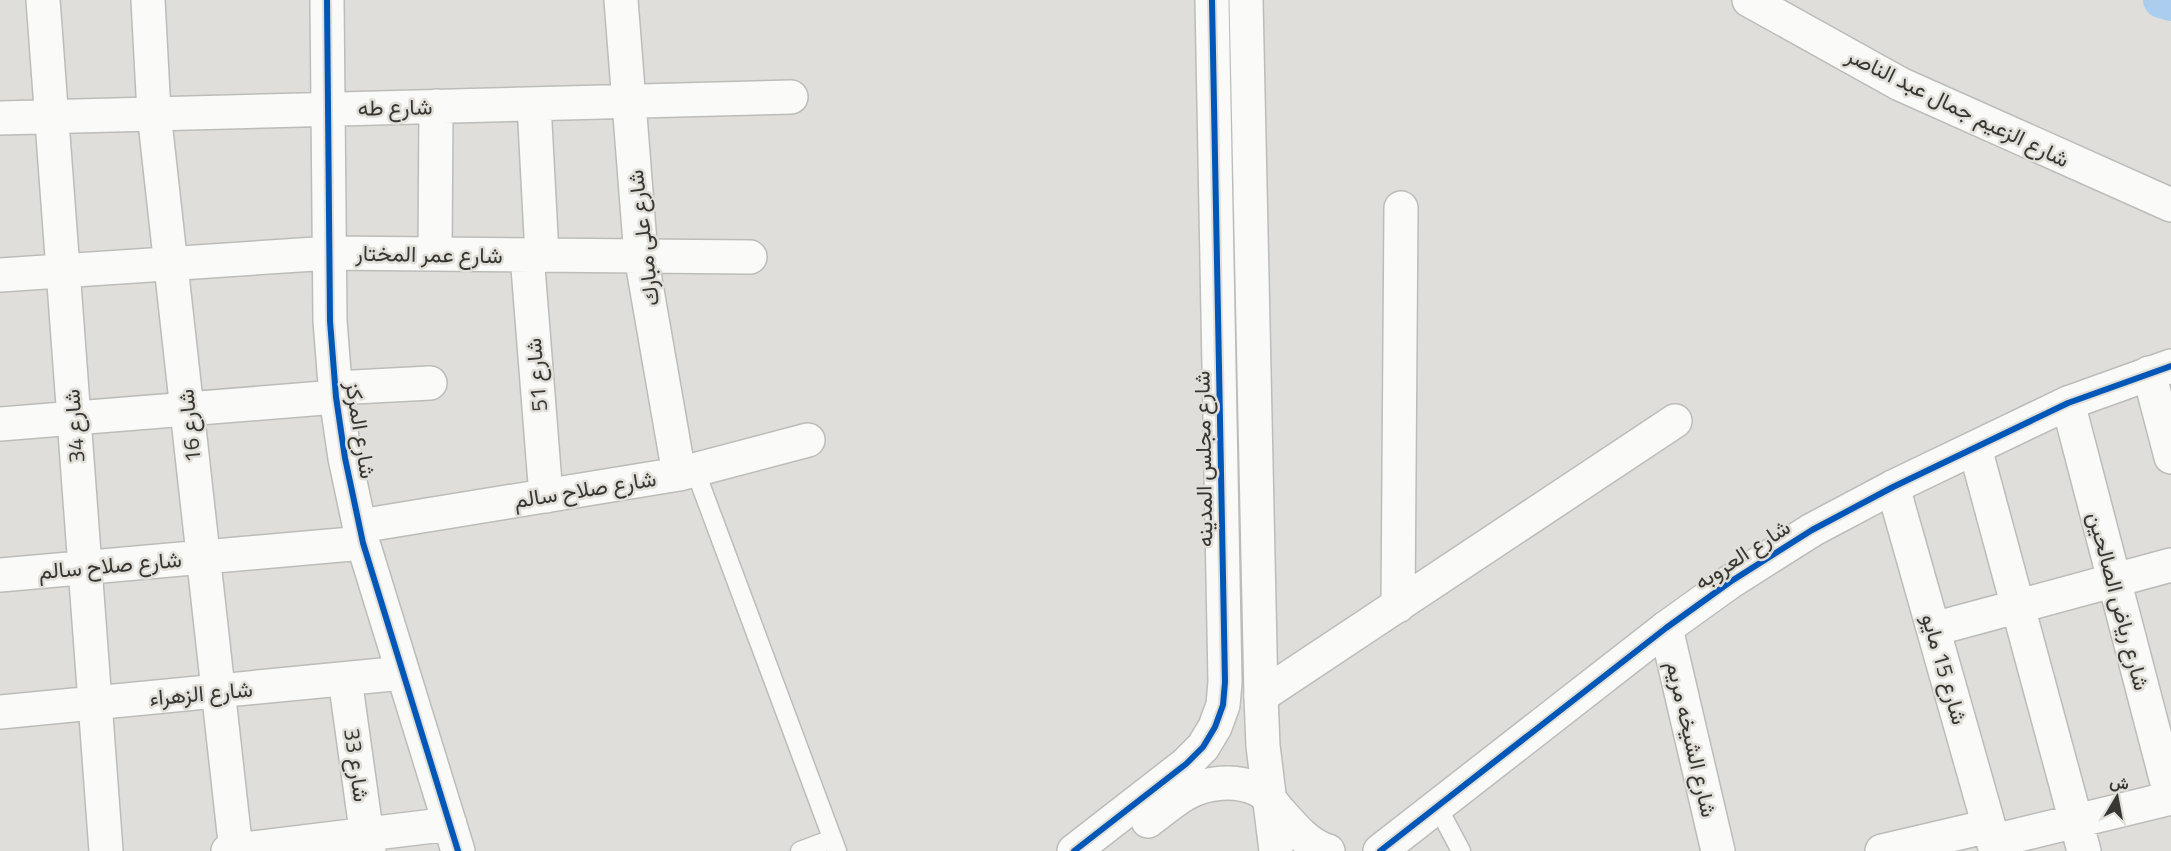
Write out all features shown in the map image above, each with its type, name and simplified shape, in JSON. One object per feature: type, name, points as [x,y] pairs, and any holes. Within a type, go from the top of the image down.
[{"type":"street","name":"شارع 34","points":[[43,0],[105,851]]},
{"type":"street","name":"شارع 16","points":[[148,0],[154,113],[218,691],[233,851]]},
{"type":"street","name":"شارع المركز","points":[[327,0],[330,321],[345,459],[362,534],[454,837]]},
{"type":"street","name":"شارع على مبارك","points":[[621,0],[641,256],[687,472]]},
{"type":"street","name":"شارع مجلس المدينه","points":[[1074,851],[1186,764],[1203,747],[1215,727],[1223,705],[1212,0]]},
{"type":"street","points":[[1246,0],[1261,696],[1263,746],[1276,851]]},
{"type":"street","name":"شارع الزعيم جمال عبد الناصر","points":[[1749,0],[1900,84],[2171,205]]},
{"type":"street","name":"شارع طه","points":[[0,118],[791,97]]},
{"type":"street","name":"شارع 51","points":[[534,104],[534,255],[546,496]]},
{"type":"street","points":[[435,254],[436,106]]},
{"type":"street","points":[[1398,606],[1401,208]]},
{"type":"street","name":"شارع عمر المختار","points":[[0,275],[330,253],[750,257]]},
{"type":"street","points":[[2160,370],[2171,458]]},
{"type":"street","name":"شارع العروبه","points":[[1380,851],[1665,628],[1730,582],[1812,530],[1893,487],[2068,403],[2160,370]]},
{"type":"street","points":[[0,424],[187,409],[430,383]]},
{"type":"street","name":"شارع رياض الصالحين","points":[[2068,403],[2171,798]]},
{"type":"street","points":[[1261,696],[1675,421]]},
{"type":"street","name":"شارع صلاح سالم","points":[[0,575],[203,557],[362,534],[546,496],[687,472],[808,440]]},
{"type":"street","points":[[1975,448],[2080,836]]},
{"type":"street","name":"شارع 15 مايو","points":[[1893,487],[1993,839]]},
{"type":"street","points":[[1934,629],[2171,564]]},
{"type":"street","name":"شارع الشيخه مريم","points":[[1665,628],[1718,851]]},
{"type":"street","name":"شارع الزهراء","points":[[0,712],[403,674]]},
{"type":"street","name":"شارع 33","points":[[345,679],[368,842]]},
{"type":"street","points":[[1108,851],[1186,794],[1209,784],[1234,783],[1258,789],[1270,799],[1294,828],[1317,848],[1328,851]]},
{"type":"street","points":[[1882,851],[1993,839],[2080,836],[2171,798]]},
{"type":"street","points":[[233,851],[454,837]]},
{"type":"lane","points":[[687,472],[834,845],[800,851]]},
{"type":"lane","points":[[1437,806],[1461,851]]},
{"type":"waterway","points":[[2161,0],[2171,3]]},
{"type":"cycle path","points":[[327,0],[330,321],[336,397],[345,458],[363,543],[458,851]]},
{"type":"cycle path","points":[[1074,851],[1186,764],[1203,747],[1215,727],[1223,705],[1225,682],[1212,0]]},
{"type":"cycle path","points":[[1380,851],[1666,628],[1730,582],[1812,530],[1893,487],[2068,403],[2171,366]]}]
